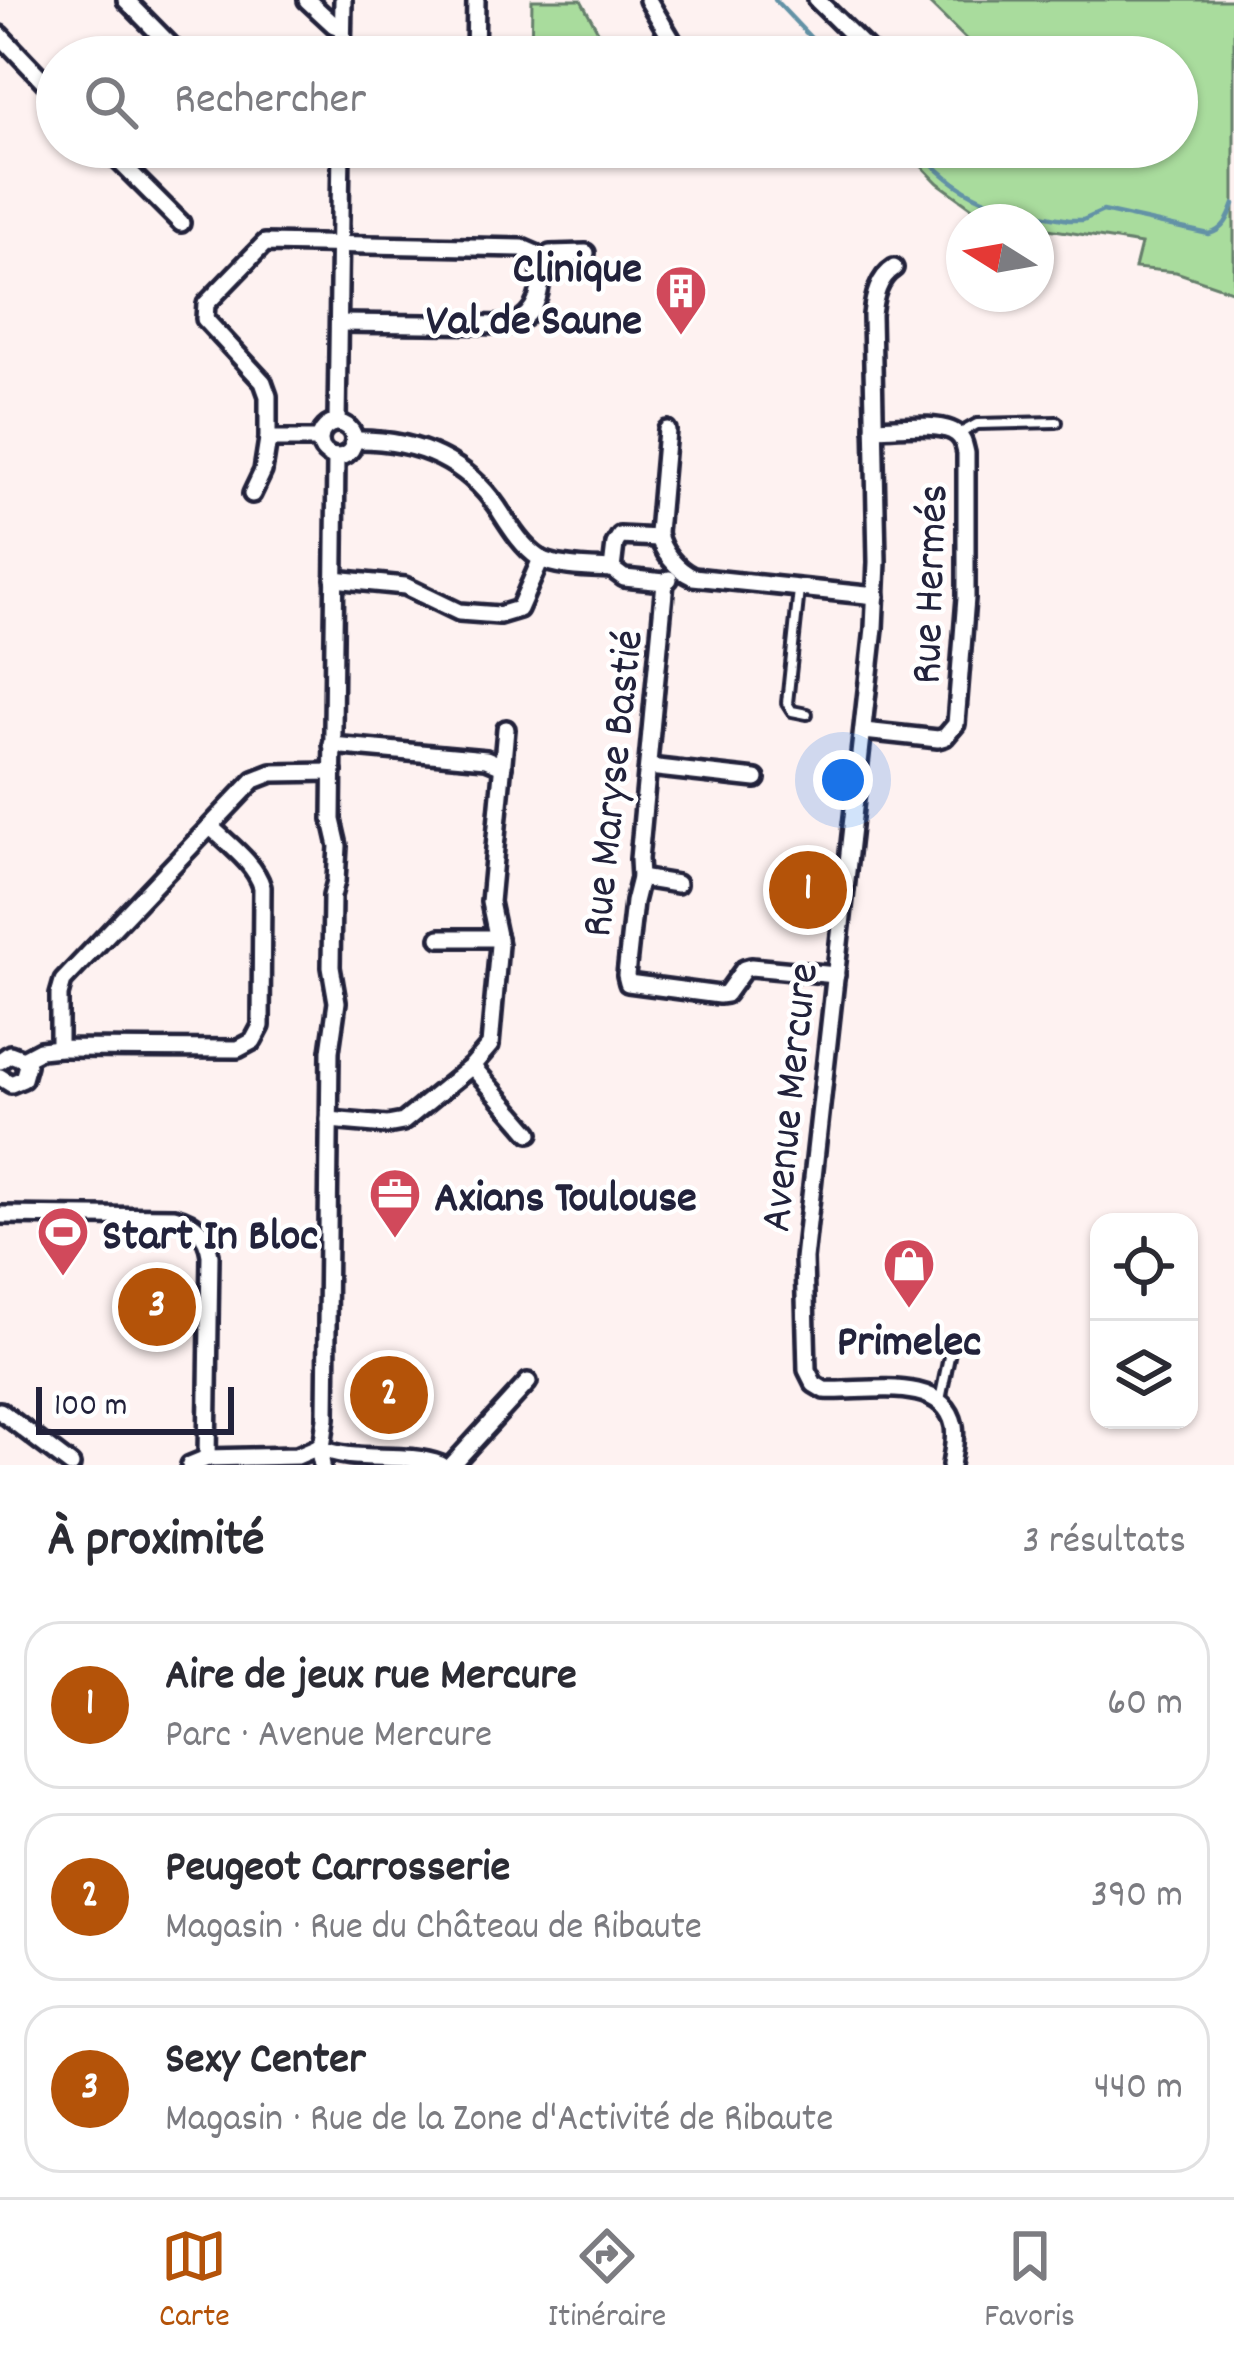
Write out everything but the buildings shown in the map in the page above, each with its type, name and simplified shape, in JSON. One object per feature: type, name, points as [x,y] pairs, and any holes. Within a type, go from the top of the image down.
[{"type":"street","points":[[126,0],[161,36]]},
{"type":"street","points":[[307,0],[334,25],[342,26]]},
{"type":"street","points":[[342,36],[343,0]]},
{"type":"street","points":[[475,36],[476,0]]},
{"type":"street","points":[[648,0],[669,36]]},
{"type":"street","points":[[817,0],[854,36]]},
{"type":"street","points":[[0,35],[36,73]]},
{"type":"street","points":[[126,168],[181,223]]},
{"type":"street","points":[[337,422],[341,168]]},
{"type":"street","points":[[252,494],[263,471],[268,396],[263,382],[207,322],[205,307],[265,243],[522,248],[540,260],[537,303],[529,316],[512,325],[338,323]]},
{"type":"street","points":[[540,260],[550,254],[586,253]]},
{"type":"street","name":"Avenue Mercure","points":[[894,268],[878,288],[872,316],[876,596],[804,1259],[807,1370],[814,1384],[824,1390],[911,1390],[940,1402]]},
{"type":"street","points":[[337,422],[350,428],[354,440],[349,452],[336,457],[324,452],[319,439],[325,427],[337,422]]},
{"type":"street","name":"Rue Hermés","points":[[863,731],[938,739],[956,724],[967,571],[966,453],[958,434],[941,428],[874,428]]},
{"type":"street","points":[[667,430],[658,538],[682,570],[693,577],[876,596]]},
{"type":"street","points":[[268,439],[319,439]]},
{"type":"street","points":[[354,440],[401,443],[446,460],[488,494],[541,559],[664,582],[682,570]]},
{"type":"street","points":[[190,1465],[207,1457],[298,1456],[318,1448],[326,1418],[330,1051],[337,1002],[331,967],[338,846],[332,820],[336,457]]},
{"type":"street","points":[[612,569],[614,544],[620,536],[658,538]]},
{"type":"street","points":[[334,579],[405,586],[448,609],[499,615],[519,609],[541,559]]},
{"type":"street","name":"Rue Maryse Bastié","points":[[664,582],[628,983],[719,995],[726,994],[744,969],[751,967],[836,975]]},
{"type":"street","points":[[329,1120],[403,1122],[472,1066],[490,1045],[499,954],[490,902],[506,729]]},
{"type":"street","points":[[332,745],[486,759],[502,766]]},
{"type":"street","points":[[649,767],[756,779]]},
{"type":"street","points":[[59,1048],[63,981],[260,776],[332,772]]},
{"type":"street","points":[[23,1059],[40,1050],[59,1048],[238,1049],[253,1041],[261,1026],[262,887],[254,869],[211,827]]},
{"type":"street","points":[[640,878],[677,884]]},
{"type":"street","points":[[440,938],[498,938]]},
{"type":"street","points":[[0,1061],[10,1054],[27,1066],[23,1079],[10,1084],[0,1077]]},
{"type":"street","points":[[472,1066],[530,1133]]},
{"type":"street","points":[[0,1215],[174,1217],[199,1230],[210,1255],[207,1457]]},
{"type":"street","points":[[452,1465],[528,1382]]},
{"type":"street","points":[[940,1402],[954,1428],[951,1465]]},
{"type":"street","points":[[0,1412],[70,1465]]},
{"type":"street","points":[[318,1448],[322,1465]]},
{"type":"street","points":[[318,1448],[339,1456],[441,1465]]},
{"type":"lane","points":[[958,434],[976,424],[1057,422]]},
{"type":"lane","points":[[800,589],[787,703],[792,711],[807,713]]},
{"type":"lane","points":[[940,1402],[952,1342]]},
{"type":"green space","points":[[532,0],[581,0],[601,36],[531,36]]},
{"type":"green space","points":[[926,0],[1234,0],[1234,292],[1176,272],[1135,268],[1141,244],[1054,230],[1054,204],[967,204],[923,168],[1198,168],[1198,36],[963,36]]},
{"type":"waterway","points":[[775,0],[809,36]]},
{"type":"waterway","points":[[936,168],[985,200],[1069,220],[1103,211],[1209,234],[1228,219],[1234,204]]},
{"type":"place","name":"Clinique Val de Saune","points":[[681,337]]},
{"type":"place","name":"Aire de jeux rue Mercure","points":[[808,890]]},
{"type":"place","name":"Axians Toulouse","points":[[395,1240]]},
{"type":"place","name":"Start In Bloc","points":[[63,1278]]},
{"type":"place","name":"Sexy Center","points":[[157,1307]]},
{"type":"place","name":"Primelec","points":[[909,1310]]},
{"type":"place","name":"Peugeot Carrosserie","points":[[389,1395]]}]
